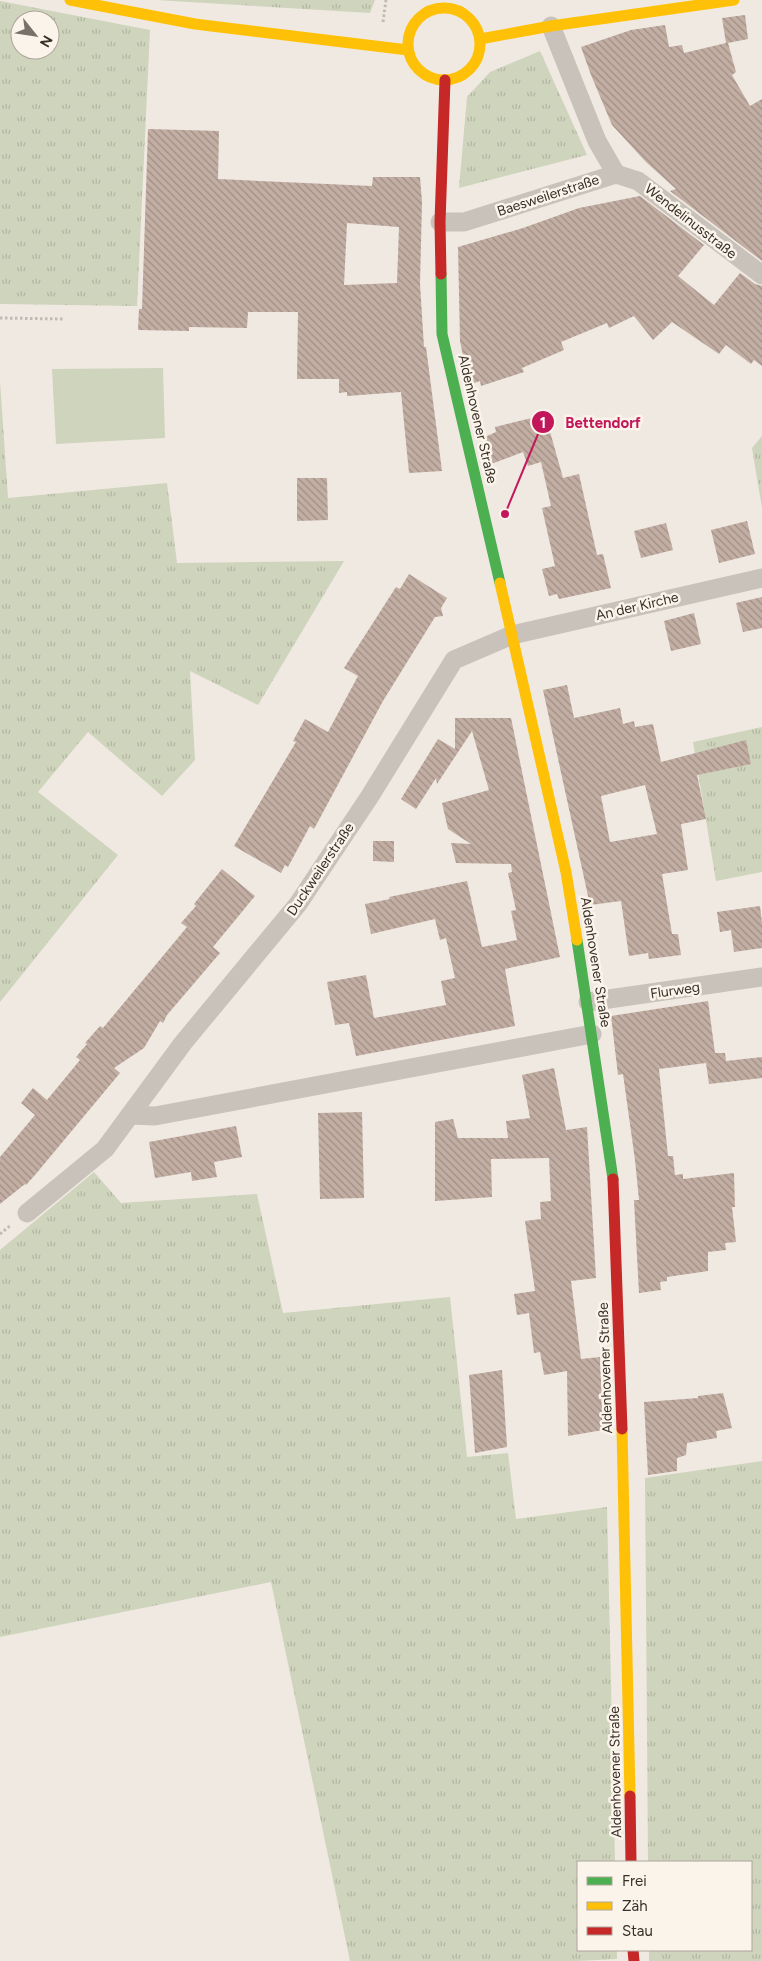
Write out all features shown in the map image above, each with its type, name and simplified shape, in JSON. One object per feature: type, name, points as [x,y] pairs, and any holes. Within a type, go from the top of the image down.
[{"type":"main road","points":[[70,0],[195,24],[408,50]]},
{"type":"main road","points":[[480,39],[551,26],[734,0]]},
{"type":"main road","points":[[446,4],[472,21],[480,39],[477,58],[471,67],[455,78],[445,80],[432,78],[420,72],[412,62],[408,50],[408,33],[417,19],[430,10],[446,4]]},
{"type":"main road","name":"Aldenhovener Straße","points":[[445,80],[440,222],[442,334],[566,872],[614,1168],[623,1444],[631,1861]]},
{"type":"street","name":"Baesweilerstraße","points":[[440,222],[464,222],[616,174],[597,141],[551,26]]},
{"type":"street","name":"Wendelinusstraße","points":[[616,174],[638,180],[762,275]]},
{"type":"street","name":"An der Kirche","points":[[512,635],[762,578]]},
{"type":"street","name":"Duckweilerstraße","points":[[27,1213],[104,1149],[183,1043],[298,904],[370,796],[454,660],[512,635]]},
{"type":"street","name":"Flurweg","points":[[588,1002],[762,977]]},
{"type":"street","points":[[130,1115],[155,1116],[592,1034]]},
{"type":"path","points":[[0,318],[63,319]]},
{"type":"green space","points":[[156,0],[375,0],[370,13]]},
{"type":"green space","points":[[0,1],[47,10],[10,10],[10,60],[60,60],[60,13],[150,30],[137,306],[0,304]]},
{"type":"green space","points":[[540,51],[587,155],[459,188],[467,97],[490,72]]},
{"type":"green space","points":[[163,368],[165,438],[56,444],[52,369]]},
{"type":"green space","points":[[0,381],[8,498],[167,483],[177,563],[344,561],[258,705],[190,671],[195,760],[162,796],[88,732],[38,792],[118,855],[0,1002]]},
{"type":"green space","points":[[762,436],[762,508],[752,448]]},
{"type":"green space","points":[[762,727],[762,872],[716,881],[693,742]]},
{"type":"green space","points":[[94,1172],[121,1203],[257,1194],[283,1313],[450,1297],[467,1457],[508,1453],[516,1519],[607,1507],[615,1861],[577,1861],[577,1951],[617,1951],[617,1959],[577,1961],[350,1961],[271,1582],[0,1637],[0,1250]]},
{"type":"green space","points":[[762,1461],[762,1961],[649,1961],[649,1951],[752,1951],[752,1861],[648,1861],[645,1478]]},
{"type":"building","points":[[745,15],[748,39],[728,43],[736,72],[732,75],[750,106],[762,99],[762,261],[670,191],[676,189],[646,162],[612,125],[581,47],[631,30],[665,25],[669,47],[682,45],[684,53],[726,43],[722,18]]},
{"type":"building","points":[[148,129],[219,131],[218,179],[372,186],[373,177],[420,177],[422,202],[420,284],[424,347],[426,347],[442,471],[409,473],[401,392],[347,396],[347,392],[339,393],[339,379],[297,379],[298,312],[248,312],[247,328],[189,327],[189,331],[138,330],[139,309],[142,309]],"holes":[[[347,223],[399,227],[397,283],[344,285]]]},
{"type":"building","points":[[640,196],[704,245],[678,276],[714,305],[740,273],[755,284],[762,286],[762,366],[754,360],[751,364],[726,345],[719,354],[672,322],[653,340],[634,316],[609,328],[607,323],[561,342],[564,350],[522,368],[524,372],[481,386],[480,381],[469,385],[460,341],[458,247],[523,228],[579,208]]},
{"type":"building","points":[[540,416],[544,430],[549,428],[563,478],[579,474],[597,555],[603,554],[611,588],[559,599],[557,594],[549,596],[542,569],[555,566],[542,508],[551,506],[541,462],[528,466],[523,452],[491,464],[483,438],[496,432],[495,427]]},
{"type":"building","points":[[297,478],[327,478],[328,520],[297,521]]},
{"type":"building","points":[[747,521],[755,554],[719,563],[711,530]]},
{"type":"building","points":[[666,523],[673,550],[641,558],[634,531]]},
{"type":"building","points":[[409,574],[447,598],[441,608],[443,616],[435,617],[383,701],[314,829],[310,826],[288,867],[285,865],[281,873],[234,846],[296,742],[293,741],[305,719],[328,732],[358,676],[344,668],[396,587],[400,589]]},
{"type":"building","points":[[762,597],[762,628],[743,632],[736,603]]},
{"type":"building","points":[[694,613],[701,644],[671,651],[664,621]]},
{"type":"building","points":[[567,685],[574,718],[620,708],[623,724],[634,721],[635,727],[653,724],[661,762],[746,740],[751,764],[697,775],[706,819],[681,824],[688,870],[662,874],[672,934],[678,934],[681,955],[649,959],[648,953],[629,956],[621,901],[590,905],[543,690]],"holes":[[[645,785],[657,834],[610,842],[601,796]]]},
{"type":"building","points":[[455,718],[511,718],[560,957],[505,969],[515,1026],[356,1056],[349,1023],[335,1025],[327,982],[366,975],[374,1018],[446,1005],[441,981],[455,978],[446,938],[440,940],[435,919],[371,934],[365,904],[390,899],[389,897],[467,881],[482,947],[517,940],[511,911],[516,910],[508,873],[512,872],[511,864],[456,863],[451,843],[471,844],[448,829],[442,803],[489,790],[472,731],[437,784],[436,778],[416,809],[401,799],[438,739],[455,749]]},
{"type":"building","points":[[373,841],[394,841],[394,862],[373,861]]},
{"type":"building","points":[[222,869],[255,896],[213,947],[220,953],[167,1015],[163,1023],[160,1021],[144,1048],[114,1068],[120,1073],[35,1175],[26,1185],[0,1204],[0,1157],[35,1115],[21,1103],[33,1088],[47,1100],[80,1060],[76,1057],[87,1044],[85,1043],[100,1026],[103,1028],[187,927],[181,923],[196,906],[194,904]]},
{"type":"building","points":[[760,906],[762,948],[734,952],[731,930],[720,932],[717,912]]},
{"type":"building","points":[[708,1001],[715,1053],[725,1053],[726,1061],[762,1057],[762,1078],[709,1084],[706,1063],[659,1069],[668,1156],[673,1156],[675,1175],[683,1174],[683,1179],[734,1173],[735,1207],[732,1207],[736,1242],[725,1243],[726,1250],[708,1252],[708,1271],[667,1277],[667,1281],[660,1282],[661,1290],[639,1293],[634,1200],[639,1200],[635,1160],[623,1074],[618,1075],[611,1016]]},
{"type":"building","points":[[554,1068],[566,1130],[587,1127],[596,1278],[571,1281],[581,1359],[600,1357],[603,1430],[568,1436],[567,1371],[544,1375],[540,1352],[534,1353],[529,1313],[517,1315],[514,1294],[535,1291],[525,1221],[541,1219],[540,1202],[551,1201],[549,1158],[491,1159],[492,1197],[435,1201],[435,1122],[453,1119],[458,1138],[508,1138],[506,1121],[530,1118],[522,1075]]},
{"type":"building","points":[[362,1112],[364,1198],[320,1199],[318,1113]]},
{"type":"building","points":[[236,1126],[242,1157],[214,1162],[217,1177],[192,1181],[191,1172],[155,1178],[149,1142]]},
{"type":"building","points":[[502,1370],[507,1447],[475,1453],[469,1375]]},
{"type":"building","points":[[723,1393],[732,1428],[716,1431],[717,1438],[687,1443],[686,1455],[677,1458],[677,1471],[648,1475],[644,1402],[698,1398],[698,1396]]},
{"type":"traffic: fast","points":[[441,274],[442,334],[500,583]]},
{"type":"traffic: fast","points":[[577,940],[613,1179]]},
{"type":"traffic: slow","points":[[70,0],[195,24],[408,50]]},
{"type":"traffic: slow","points":[[480,39],[551,26],[734,0]]},
{"type":"traffic: slow","points":[[444,8],[464,14],[474,24],[480,44],[474,64],[464,74],[444,80],[424,74],[414,64],[408,44],[414,24],[424,14],[444,8]]},
{"type":"traffic: slow","points":[[500,583],[566,872],[577,940]]},
{"type":"traffic: slow","points":[[622,1429],[630,1796]]},
{"type":"traffic: jam","points":[[441,274],[440,222],[445,80]]},
{"type":"traffic: jam","points":[[613,1179],[622,1429]]},
{"type":"traffic: jam","points":[[630,1796],[631,1861]]},
{"type":"traffic: jam","points":[[633,1951],[634,1961]]},
{"type":"place","name":"Bettendorf","points":[[505,514]]}]
